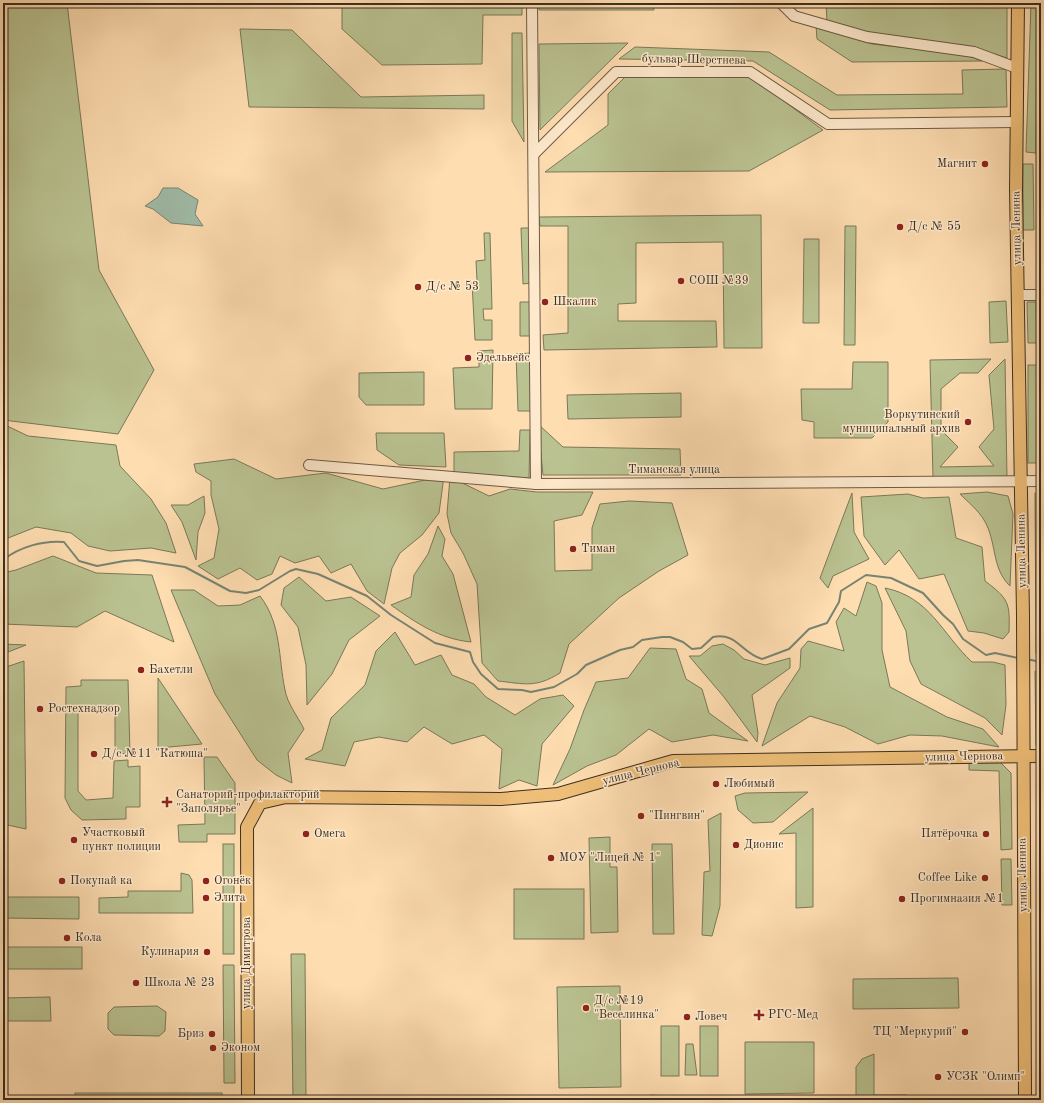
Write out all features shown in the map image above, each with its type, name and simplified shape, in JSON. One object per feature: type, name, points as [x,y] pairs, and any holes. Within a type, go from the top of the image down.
[{"type":"main road","name":"улица Ленина","points":[[1018,3],[1018,295],[1023,615],[1022,756],[1025,1100]]},
{"type":"main road","name":"улица Чернова","points":[[246,827],[260,803],[286,796],[501,799],[558,794],[673,762],[1041,756]]},
{"type":"main road","name":"улица Димитрова","points":[[246,827],[248,1100]]},
{"type":"street","points":[[532,3],[536,484]]},
{"type":"street","points":[[781,3],[794,16],[860,34],[974,52],[1017,68]]},
{"type":"street","name":"бульвар Шерстнева","points":[[534,154],[616,72],[750,72],[828,124],[1017,122]]},
{"type":"street","points":[[1018,295],[1041,295]]},
{"type":"street","name":"Тиманская улица","points":[[309,465],[536,484],[1041,481]]},
{"type":"green space","points":[[3,3],[67,3],[99,270],[154,370],[118,434],[3,420]]},
{"type":"green space","points":[[342,3],[522,3],[522,15],[483,15],[482,64],[382,65],[342,29]]},
{"type":"green space","points":[[539,3],[653,3],[654,10],[539,10]]},
{"type":"green space","points":[[826,3],[1007,3],[1007,58],[974,48],[869,34],[827,22]]},
{"type":"green space","points":[[1031,3],[1037,3],[1036,153],[1026,152]]},
{"type":"green space","points":[[816,26],[872,44],[963,54],[982,61],[852,62],[817,39]]},
{"type":"green space","points":[[240,29],[292,30],[361,97],[484,95],[484,109],[249,107]]},
{"type":"green space","points":[[512,33],[522,33],[524,142],[512,121]]},
{"type":"green space","points":[[628,43],[540,130],[539,44]]},
{"type":"green space","points":[[635,47],[769,52],[837,95],[963,94],[962,70],[1006,69],[1007,107],[830,110],[753,61],[619,59]]},
{"type":"green space","points":[[750,76],[823,130],[749,171],[545,172],[608,125],[608,94],[625,77]]},
{"type":"green space","points":[[1023,164],[1033,164],[1034,230],[1023,230]]},
{"type":"green space","points":[[761,215],[762,348],[724,348],[723,242],[636,243],[636,303],[618,304],[618,321],[716,321],[717,347],[544,350],[543,335],[568,333],[568,226],[540,226],[539,217]]},
{"type":"green space","points":[[845,226],[856,226],[855,345],[844,345]]},
{"type":"green space","points":[[521,228],[530,228],[531,283],[523,284]]},
{"type":"green space","points":[[484,233],[490,233],[492,309],[483,309],[484,320],[492,320],[492,340],[475,340],[472,282],[477,280],[476,261],[485,260]]},
{"type":"green space","points":[[804,239],[819,239],[819,323],[803,323]]},
{"type":"green space","points":[[1006,301],[1008,342],[990,343],[989,302]]},
{"type":"green space","points":[[520,302],[532,302],[533,336],[520,336]]},
{"type":"green space","points":[[1027,302],[1036,302],[1037,343],[1028,343]]},
{"type":"green space","points":[[493,350],[492,409],[455,409],[453,368],[479,367],[479,351]]},
{"type":"green space","points":[[531,353],[532,411],[518,411],[516,354]]},
{"type":"green space","points":[[991,359],[978,373],[960,373],[941,389],[941,430],[958,447],[940,467],[994,466],[979,447],[994,429],[989,375],[1005,359],[1007,478],[933,478],[930,360]]},
{"type":"green space","points":[[853,362],[888,362],[888,422],[872,438],[814,438],[814,422],[802,420],[801,389],[852,389]]},
{"type":"green space","points":[[1028,365],[1038,365],[1038,463],[1028,463]]},
{"type":"green space","points":[[424,372],[424,405],[366,405],[359,397],[359,373]]},
{"type":"green space","points":[[681,393],[681,417],[568,419],[567,395]]},
{"type":"green space","points":[[3,424],[28,436],[116,445],[120,466],[151,499],[166,523],[176,553],[151,548],[110,551],[88,546],[71,533],[36,527],[3,540]]},
{"type":"green space","points":[[538,424],[563,447],[680,449],[681,475],[543,475]]},
{"type":"green space","points":[[520,430],[530,430],[529,478],[454,473],[454,452],[519,451]]},
{"type":"green space","points":[[376,433],[444,433],[446,467],[399,465],[377,450]]},
{"type":"green space","points":[[234,459],[276,479],[326,473],[383,489],[444,476],[439,513],[422,535],[400,553],[392,568],[384,604],[367,591],[351,564],[331,573],[319,556],[295,563],[280,556],[272,574],[257,580],[240,568],[218,579],[198,566],[214,558],[219,529],[211,495],[211,481],[196,472],[194,464]]},
{"type":"green space","points":[[450,477],[489,496],[510,489],[537,492],[593,492],[582,515],[554,521],[555,571],[592,570],[592,528],[600,504],[629,501],[672,503],[688,555],[659,571],[619,598],[569,644],[560,673],[544,681],[530,684],[498,681],[482,663],[477,584],[463,553],[451,533],[447,514]]},
{"type":"green space","points":[[987,492],[1008,496],[1013,514],[1010,586],[1000,571],[991,537],[982,516],[960,494]]},
{"type":"green space","points":[[852,493],[854,532],[869,559],[833,576],[828,588],[820,578]]},
{"type":"green space","points":[[1035,493],[1041,493],[1041,655],[1036,654]]},
{"type":"green space","points":[[908,494],[923,498],[949,497],[956,538],[982,547],[985,581],[999,592],[1008,608],[1009,632],[1003,639],[984,633],[968,631],[944,574],[919,579],[899,550],[885,565],[864,536],[861,497]]},
{"type":"green space","points":[[204,496],[205,513],[198,532],[196,560],[182,522],[171,505],[188,505]]},
{"type":"green space","points":[[438,526],[445,539],[442,556],[453,574],[471,642],[439,634],[419,624],[391,605],[411,597],[414,575],[428,554]]},
{"type":"green space","points":[[53,556],[96,573],[152,575],[174,642],[105,611],[77,627],[3,624],[3,573],[16,570]]},
{"type":"green space","points":[[299,577],[326,601],[351,597],[380,616],[349,640],[332,674],[307,705],[306,665],[298,627],[281,605],[284,588]]},
{"type":"green space","points":[[867,582],[876,586],[882,603],[882,650],[890,687],[947,717],[983,729],[999,747],[942,736],[910,735],[878,744],[845,727],[810,716],[762,746],[777,703],[800,668],[801,649],[808,641],[844,651],[836,622],[844,608],[856,616]]},
{"type":"green space","points":[[885,588],[913,599],[924,608],[972,662],[993,662],[1005,665],[1006,705],[1002,735],[985,718],[921,684],[910,661],[906,631]]},
{"type":"green space","points":[[171,590],[194,590],[218,606],[240,605],[260,596],[267,607],[276,630],[286,695],[304,729],[288,753],[292,783],[276,775],[257,760],[215,694]]},
{"type":"green space","points":[[395,632],[415,665],[441,655],[452,675],[474,684],[486,697],[515,715],[540,699],[563,695],[574,706],[542,744],[537,786],[519,780],[499,789],[502,749],[484,735],[452,744],[424,727],[407,742],[379,737],[354,742],[345,766],[305,759],[322,750],[331,718],[365,685],[376,651]]},
{"type":"green space","points":[[3,644],[26,645],[3,654]]},
{"type":"green space","points":[[723,644],[734,650],[744,659],[765,665],[790,658],[790,668],[752,695],[758,733],[757,742],[724,697],[689,656],[700,656],[712,646]]},
{"type":"green space","points":[[650,648],[676,649],[686,679],[702,689],[709,713],[748,741],[713,735],[672,742],[649,729],[616,755],[587,766],[553,785],[570,749],[596,682],[628,678]]},
{"type":"green space","points":[[24,661],[26,829],[3,824],[3,668]]},
{"type":"green space","points":[[1035,671],[1041,673],[1041,745],[1036,746]]},
{"type":"green space","points":[[158,678],[202,744],[158,748]]},
{"type":"green space","points":[[81,680],[128,680],[130,754],[115,753],[115,706],[78,707],[78,791],[86,800],[113,798],[114,761],[128,760],[128,767],[140,766],[140,807],[126,807],[126,819],[82,820],[71,810],[65,798],[66,687],[81,686]]},
{"type":"green space","points":[[204,757],[217,757],[235,783],[235,834],[207,834],[207,842],[179,842],[178,825],[205,824]]},
{"type":"green space","points":[[969,761],[1000,762],[1011,773],[1012,849],[1001,850],[999,771],[969,770]]},
{"type":"green space","points":[[808,792],[773,822],[753,823],[738,810],[735,796],[745,793]]},
{"type":"green space","points":[[813,808],[813,907],[796,908],[796,833],[779,834]]},
{"type":"green space","points":[[721,813],[720,906],[712,936],[702,935],[704,872],[710,871],[708,820]]},
{"type":"green space","points":[[610,837],[610,867],[617,867],[618,932],[591,933],[589,838]]},
{"type":"green space","points":[[223,844],[234,844],[234,954],[223,954]]},
{"type":"green space","points":[[652,844],[672,844],[674,934],[653,934]]},
{"type":"green space","points":[[1001,859],[1011,859],[1012,905],[1002,905]]},
{"type":"green space","points":[[181,873],[189,875],[192,880],[193,913],[99,913],[99,898],[128,897],[128,891],[181,891]]},
{"type":"green space","points":[[514,889],[584,889],[584,939],[514,939]]},
{"type":"green space","points":[[3,897],[79,897],[79,919],[3,918]]},
{"type":"green space","points":[[3,947],[82,947],[82,969],[3,969]]},
{"type":"green space","points":[[291,954],[305,954],[306,1100],[293,1100]]},
{"type":"green space","points":[[223,965],[234,965],[235,1083],[224,1083]]},
{"type":"green space","points":[[958,978],[959,1008],[853,1009],[853,979]]},
{"type":"green space","points":[[620,986],[621,1087],[559,1088],[557,987]]},
{"type":"green space","points":[[50,997],[51,1021],[3,1021],[3,998]]},
{"type":"green space","points":[[157,1006],[166,1012],[165,1031],[159,1036],[114,1035],[108,1029],[108,1013],[114,1007]]},
{"type":"green space","points":[[661,1026],[679,1026],[679,1076],[661,1076]]},
{"type":"green space","points":[[700,1026],[718,1026],[718,1076],[700,1076]]},
{"type":"green space","points":[[745,1042],[814,1042],[814,1093],[745,1094]]},
{"type":"green space","points":[[686,1044],[693,1044],[697,1075],[685,1075]]},
{"type":"green space","points":[[874,1054],[874,1095],[907,1095],[907,1100],[856,1100],[856,1067],[862,1059]]},
{"type":"green space","points":[[75,1093],[222,1093],[222,1100],[75,1100]]},
{"type":"green space","points":[[650,1095],[706,1098],[708,1100],[650,1100]]},
{"type":"shaded area","points":[[163,188],[178,188],[198,200],[195,214],[203,226],[171,223],[153,209],[145,206],[158,197]]},
{"type":"waterway","points":[[3,560],[16,551],[32,545],[48,542],[64,542],[79,561],[97,566],[138,560],[185,567],[230,591],[246,593],[259,590],[290,571],[296,569],[318,574],[367,596],[391,615],[435,643],[470,652],[473,662],[481,674],[498,689],[531,692],[554,687],[577,674],[586,665],[620,650],[633,647],[642,640],[662,637],[670,637],[683,642],[692,649],[701,648],[713,637],[728,637],[755,656],[762,659],[789,649],[809,629],[827,623],[839,602],[841,591],[866,575],[891,578],[923,593],[953,624],[963,639],[986,655],[995,653],[1018,658]]},
{"type":"waterway","points":[[1026,659],[1041,662]]},
{"type":"place","name":"Магнит","points":[[985,164]]},
{"type":"place","name":"Д/с № 55","points":[[900,227]]},
{"type":"place","name":"СОШ №39","points":[[681,281]]},
{"type":"place","name":"Д/с № 53","points":[[418,287]]},
{"type":"place","name":"Шкалик","points":[[545,302]]},
{"type":"place","name":"Эдельвейс","points":[[468,358]]},
{"type":"place","name":"Воркутинский муниципальный архив","points":[[968,422]]},
{"type":"place","name":"Тиман","points":[[573,549]]},
{"type":"place","name":"Бахетли","points":[[141,670]]},
{"type":"place","name":"Ростехнадзор","points":[[40,709]]},
{"type":"place","name":"Д/с №11 \"Катюша\"","points":[[94,754]]},
{"type":"place","name":"Любимый","points":[[716,784]]},
{"type":"place","name":"Санаторий-профилакторий \"Заполярье\"","points":[[167,802]]},
{"type":"place","name":"\"Пингвин\"","points":[[641,816]]},
{"type":"place","name":"Омега","points":[[306,834]]},
{"type":"place","name":"Пятёрочка","points":[[986,834]]},
{"type":"place","name":"Участковый пункт полиции","points":[[74,840]]},
{"type":"place","name":"Дионис","points":[[736,845]]},
{"type":"place","name":"МОУ \"Лицей № 1\"","points":[[551,858]]},
{"type":"place","name":"Coffee Like","points":[[985,878]]},
{"type":"place","name":"Покупай ка","points":[[62,881]]},
{"type":"place","name":"Огонёк","points":[[206,881]]},
{"type":"place","name":"Элита","points":[[206,898]]},
{"type":"place","name":"Прогимназия №1","points":[[902,899]]},
{"type":"place","name":"Кола","points":[[67,938]]},
{"type":"place","name":"Кулинария","points":[[207,952]]},
{"type":"place","name":"Школа № 23","points":[[136,983]]},
{"type":"place","name":"Д/с №19 \"Веселинка\"","points":[[586,1008]]},
{"type":"place","name":"РГС-Мед","points":[[759,1015]]},
{"type":"place","name":"Ловеч","points":[[687,1017]]},
{"type":"place","name":"ТЦ \"Меркурий\"","points":[[965,1032]]},
{"type":"place","name":"Бриз","points":[[212,1034]]},
{"type":"place","name":"Эконом","points":[[213,1048]]},
{"type":"place","name":"УСЗК \"Олимп\"","points":[[938,1077]]}]
